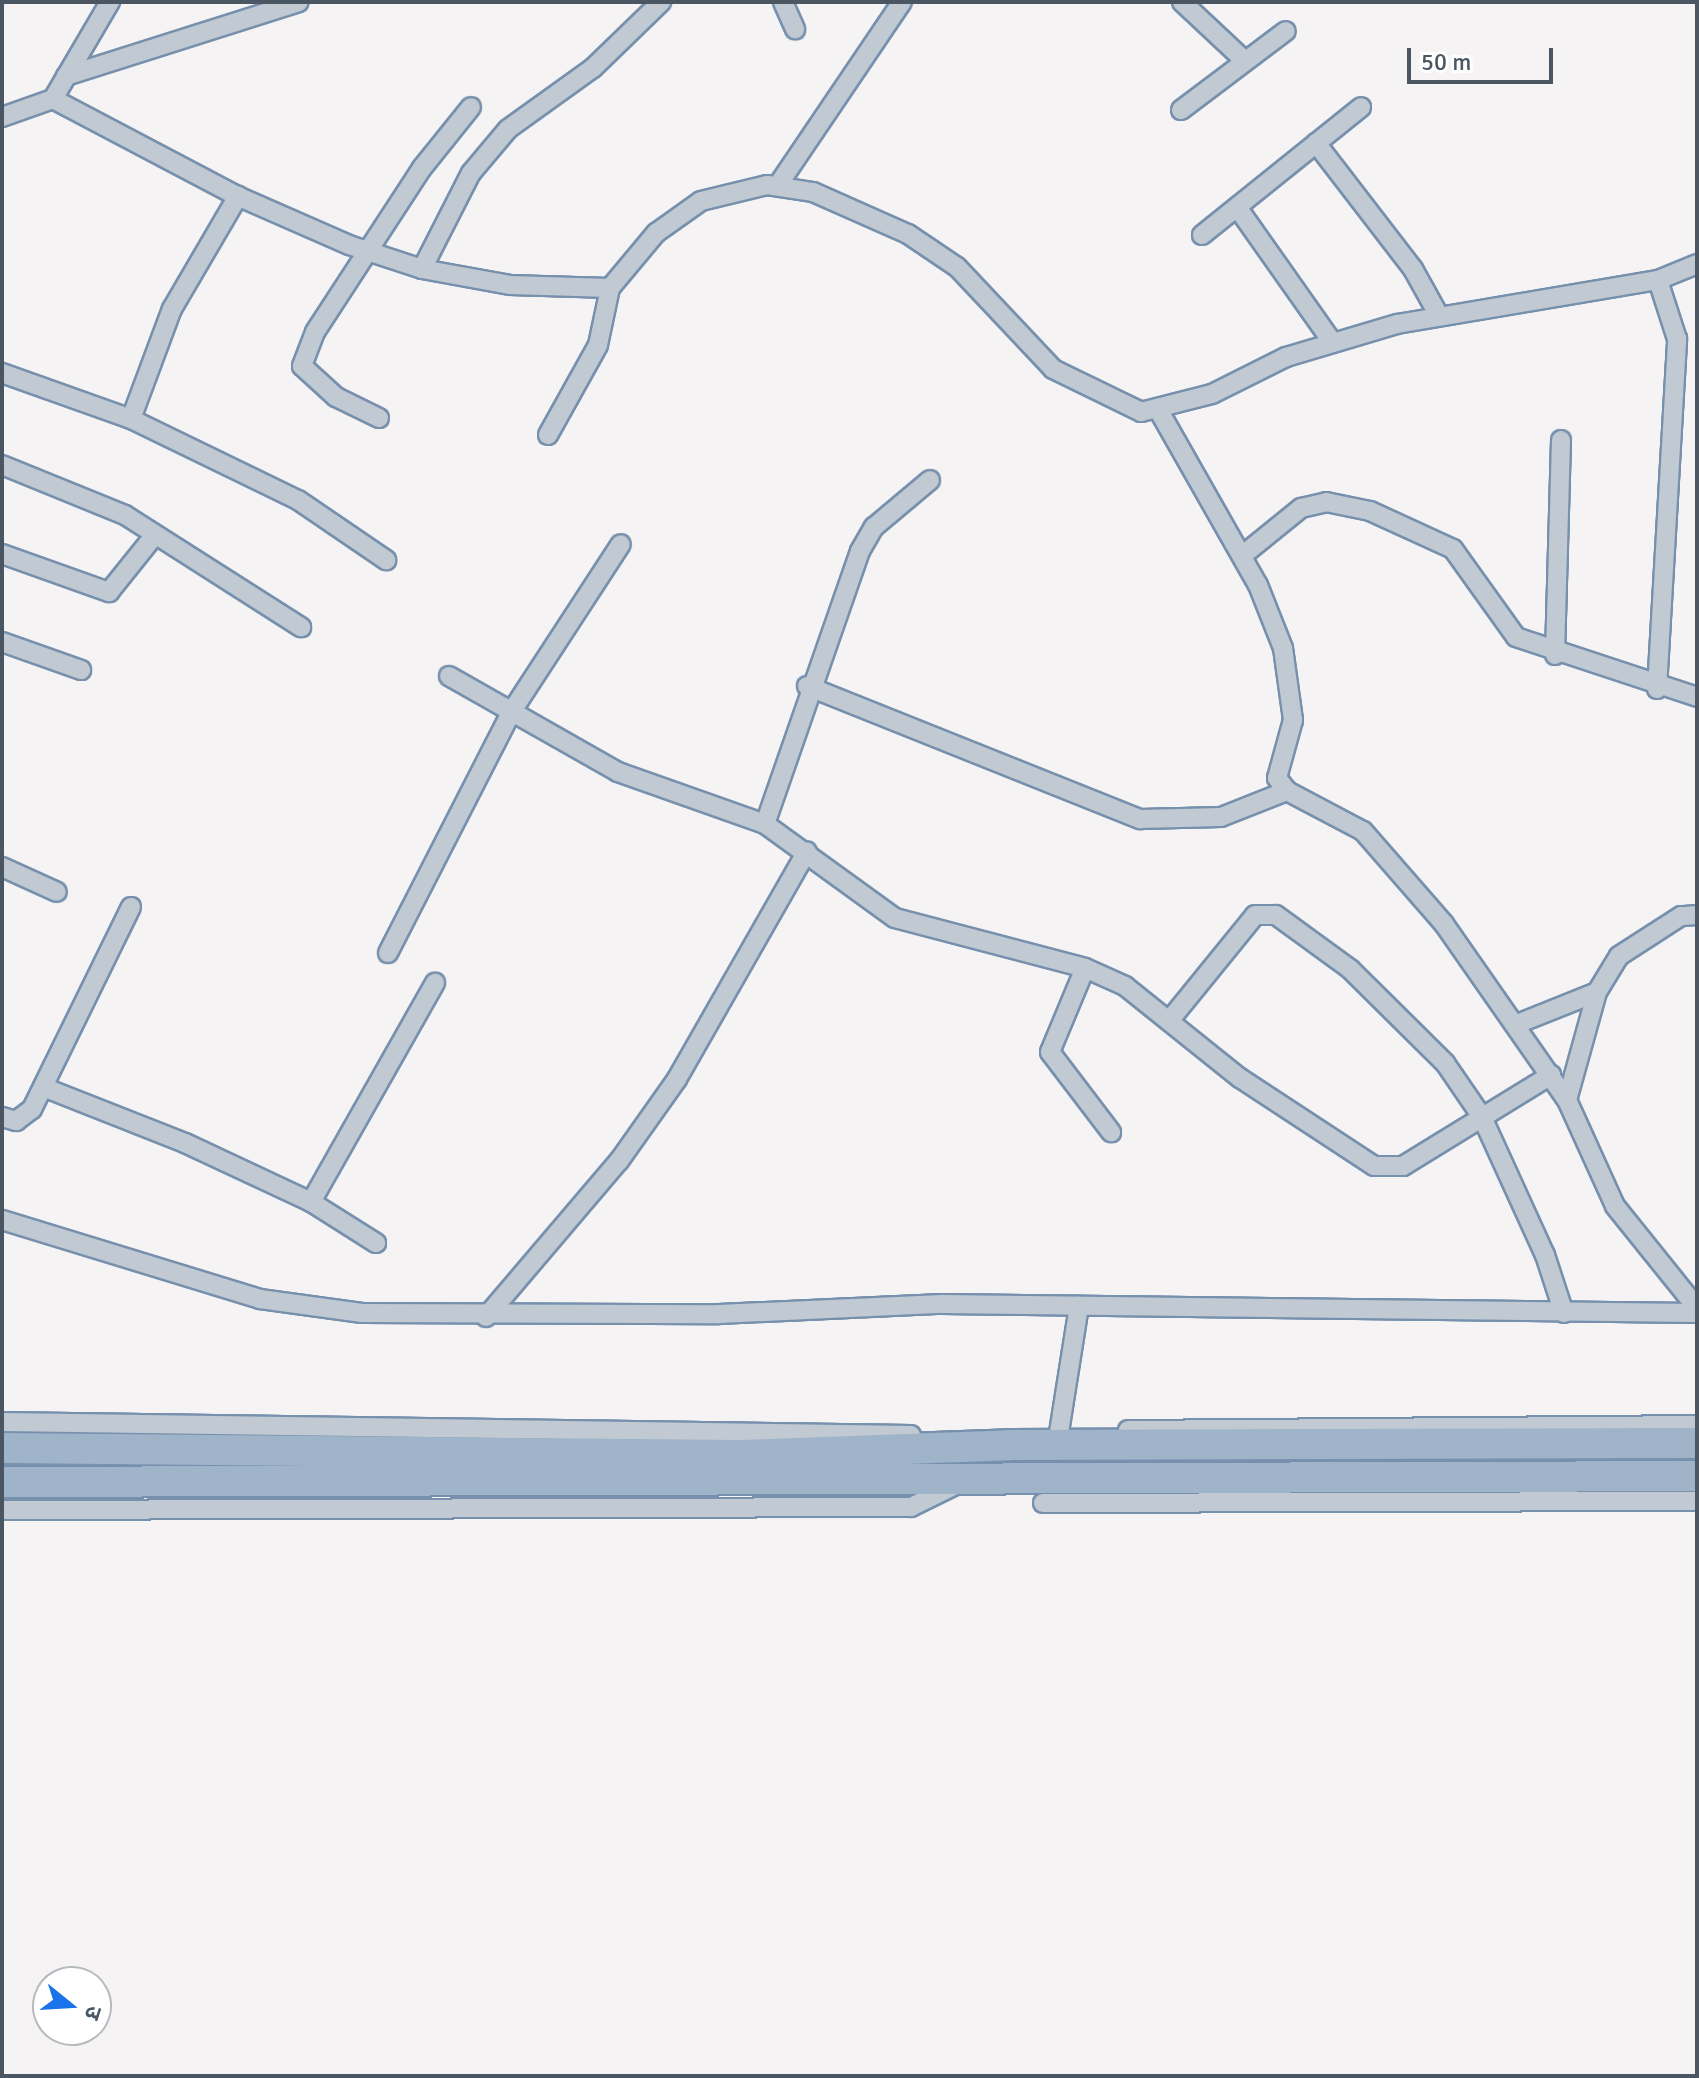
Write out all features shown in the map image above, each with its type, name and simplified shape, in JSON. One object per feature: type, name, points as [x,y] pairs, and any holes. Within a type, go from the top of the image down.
[{"type":"highway","points":[[2,1482],[818,1466],[1059,1438],[1697,1443]]},
{"type":"highway","points":[[2,1448],[818,1466],[973,1476],[1697,1476]]},
{"type":"street","points":[[2,117],[53,99],[110,2]]},
{"type":"street","points":[[66,76],[299,2]]},
{"type":"street","points":[[422,269],[471,173],[508,129],[593,68],[661,2]]},
{"type":"street","points":[[783,2],[795,29]]},
{"type":"street","points":[[778,185],[902,2]]},
{"type":"street","points":[[1182,2],[1243,59]]},
{"type":"street","points":[[1181,110],[1243,59],[1286,31]]},
{"type":"street","points":[[53,99],[238,196],[371,252],[422,269],[510,285],[610,288]]},
{"type":"street","points":[[379,418],[336,397],[302,366],[315,332],[371,252],[422,168],[471,107]]},
{"type":"street","points":[[1202,235],[1361,107]]},
{"type":"street","points":[[1316,143],[1413,269],[1438,314]]},
{"type":"street","points":[[548,435],[598,345],[610,288],[656,233],[701,201],[778,185],[813,192],[908,234],[957,267],[1053,369],[1130,409],[1159,411],[1333,343],[1438,314],[1658,280],[1697,264]]},
{"type":"street","points":[[131,419],[172,309],[238,196]]},
{"type":"street","points":[[1237,207],[1333,343]]},
{"type":"street","points":[[1657,689],[1677,339],[1658,280]]},
{"type":"street","points":[[2,373],[131,419],[298,500],[386,560]]},
{"type":"street","points":[[1159,411],[1243,555],[1283,648],[1293,720],[1276,763],[1287,791],[1363,831],[1517,1024],[1567,1100],[1615,1206],[1697,1311]]},
{"type":"street","points":[[1555,655],[1561,440]]},
{"type":"street","points":[[2,465],[82,494],[301,627]]},
{"type":"street","points":[[765,824],[807,686],[866,539],[930,480]]},
{"type":"street","points":[[1243,555],[1301,508],[1326,502],[1370,511],[1453,549],[1516,637],[1555,655],[1657,689],[1697,697]]},
{"type":"street","points":[[2,554],[109,592],[154,536]]},
{"type":"street","points":[[388,953],[512,711],[621,544]]},
{"type":"street","points":[[2,642],[81,670]]},
{"type":"street","points":[[449,676],[618,772],[765,824],[807,851],[895,918],[1085,968],[1125,986],[1169,1021],[1374,1166],[1403,1166],[1551,1075]]},
{"type":"street","points":[[807,686],[1140,819],[1221,817],[1287,791]]},
{"type":"street","points":[[486,1317],[619,1161],[677,1079],[807,851]]},
{"type":"street","points":[[2,867],[57,892]]},
{"type":"street","points":[[2,1117],[26,1118],[131,907]]},
{"type":"street","points":[[1169,1021],[1255,915],[1276,915],[1382,1000],[1445,1063],[1482,1117],[1564,1313]]},
{"type":"street","points":[[1567,1100],[1597,992],[1619,956],[1681,916],[1697,915]]},
{"type":"street","points":[[1085,968],[1050,1052],[1111,1132]]},
{"type":"street","points":[[311,1202],[435,983]]},
{"type":"street","points":[[1517,1024],[1597,992]]},
{"type":"street","points":[[43,1087],[311,1202],[376,1243]]},
{"type":"street","points":[[2,1220],[260,1299],[362,1313],[486,1317],[1079,1306],[1564,1313],[1697,1311]]},
{"type":"street","points":[[1059,1438],[1079,1306]]},
{"type":"street","points":[[2,1422],[626,1426],[1059,1438],[1697,1425]]},
{"type":"street","points":[[2,1510],[911,1507],[973,1476]]},
{"type":"street","points":[[1043,1503],[1697,1501]]}]
